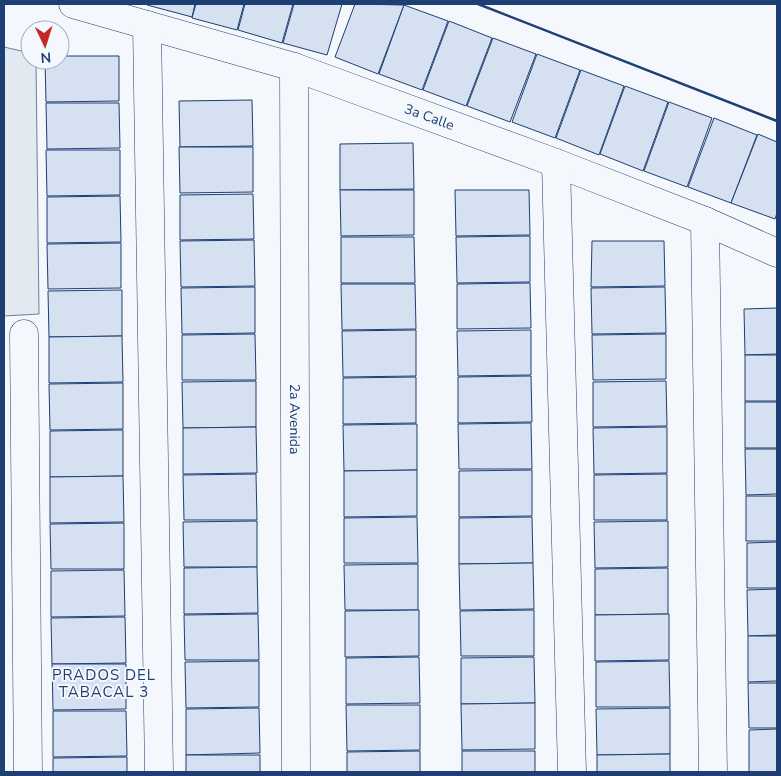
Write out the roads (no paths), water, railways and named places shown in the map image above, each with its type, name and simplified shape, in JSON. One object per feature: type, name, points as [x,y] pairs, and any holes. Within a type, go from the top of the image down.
[{"type":"street","name":"3a Calle","points":[[73,4],[294,67],[556,163],[705,221],[777,253]]},
{"type":"street","points":[[147,25],[159,772]]},
{"type":"street","name":"2a Avenida","points":[[294,67],[296,772]]},
{"type":"street","points":[[556,163],[572,772]]},
{"type":"street","points":[[705,221],[713,772]]},
{"type":"street","points":[[24,334],[28,772]]},
{"type":"district","name":"PRADOS DEL TABACAL 3","points":[[104,684]]}]
